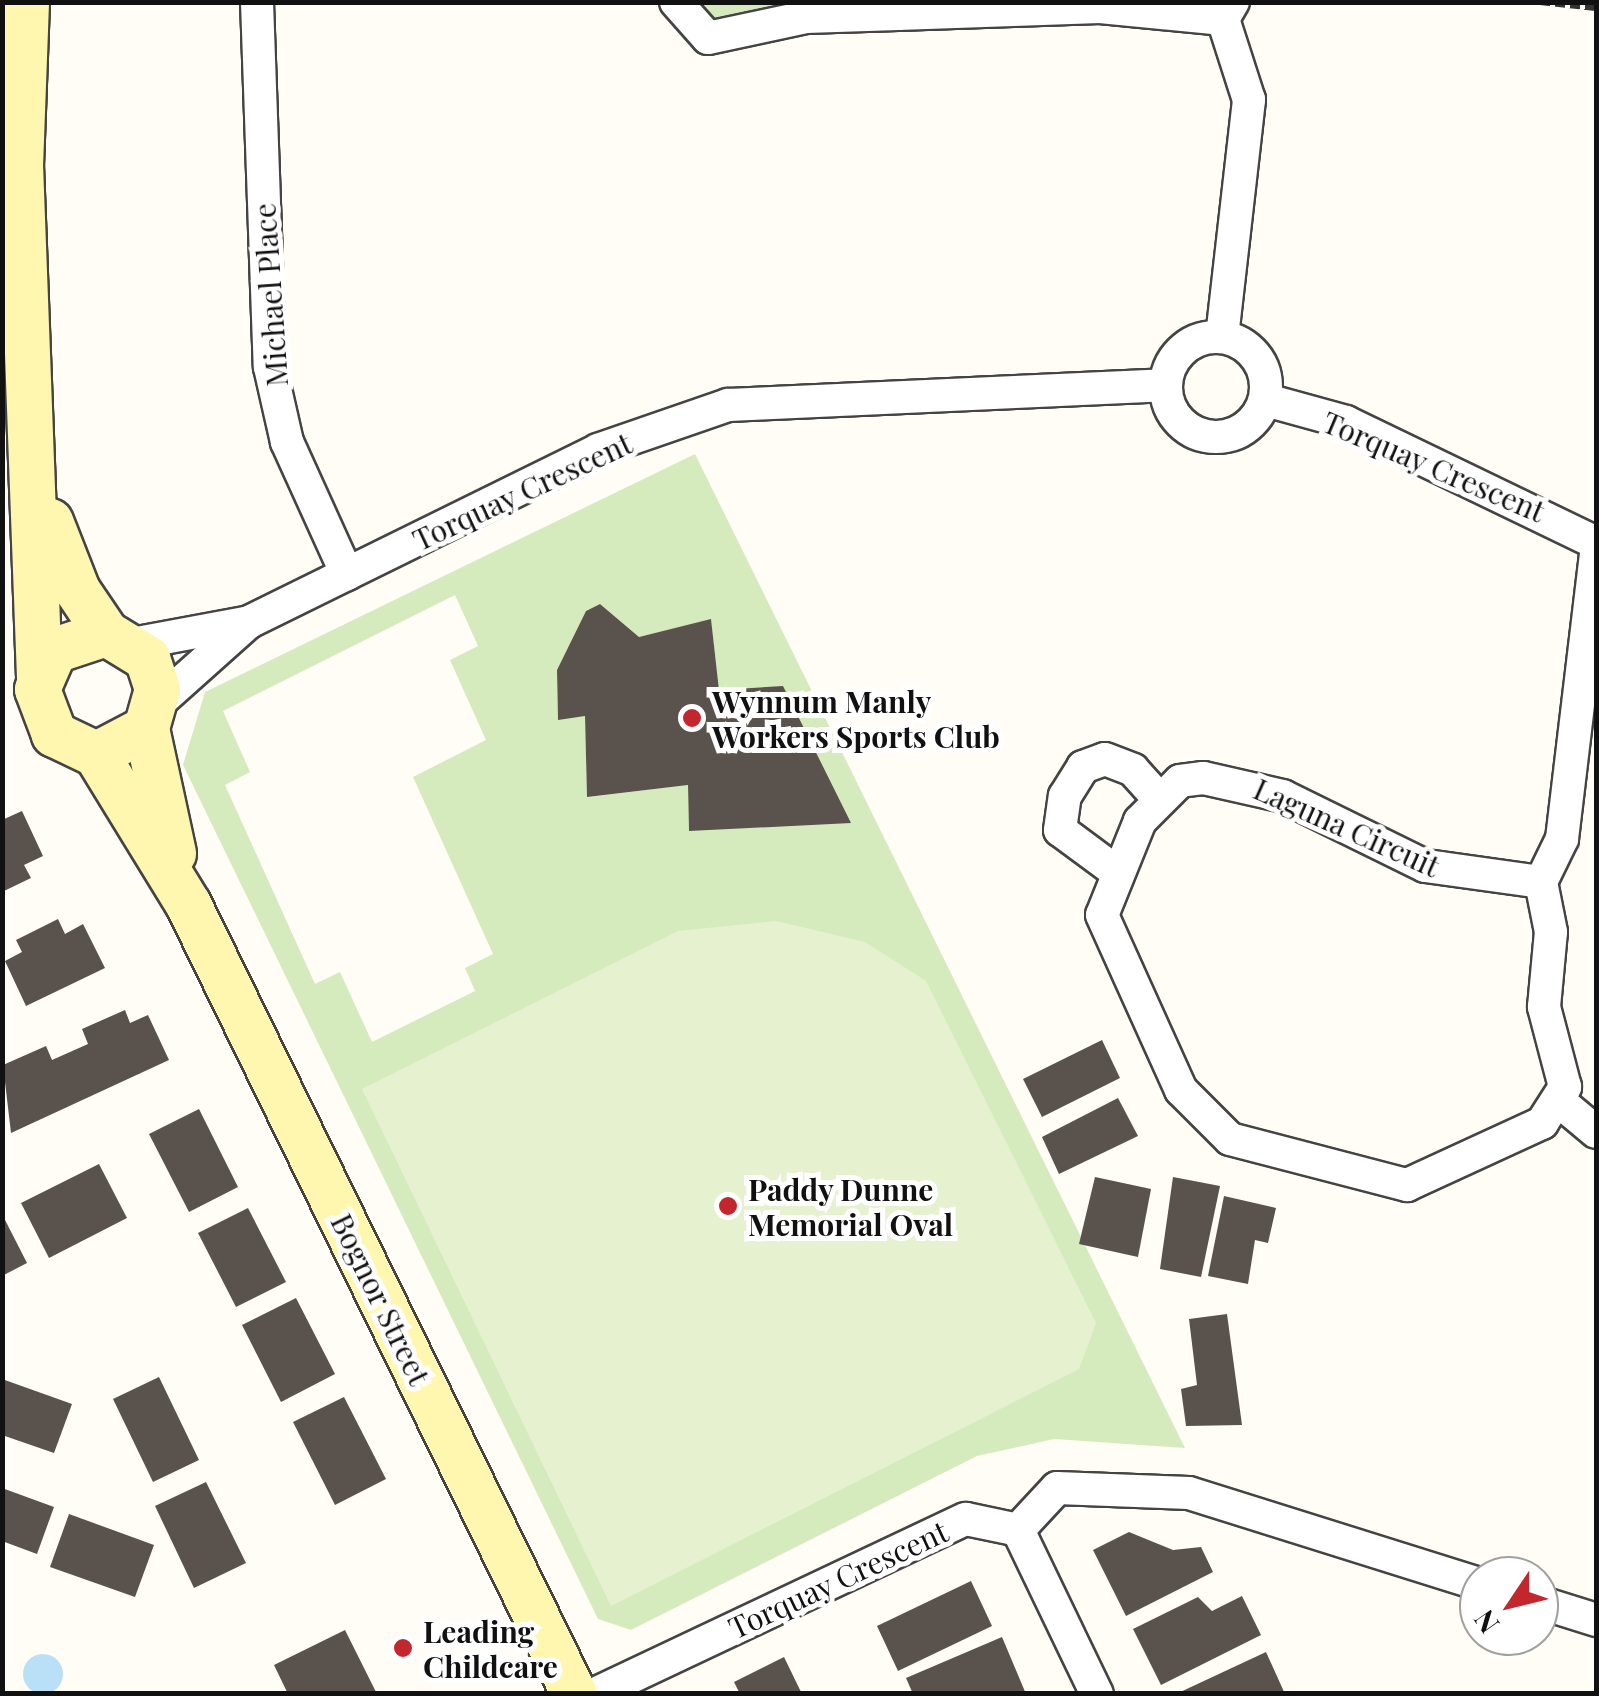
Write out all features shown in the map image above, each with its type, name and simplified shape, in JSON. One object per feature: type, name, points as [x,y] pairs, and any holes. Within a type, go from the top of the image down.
[{"type":"street","name":"Bognor Street","points":[[26,2],[21,241],[37,486],[40,709],[54,734],[96,754],[188,904],[574,1694]]},
{"type":"street","name":"Michael Place","points":[[257,2],[270,367],[287,442],[347,574]]},
{"type":"street","points":[[676,2],[708,38],[806,17],[898,8],[1228,11],[1249,100],[1222,337]]},
{"type":"street","points":[[1222,337],[1248,345],[1267,370],[1266,400],[1246,426],[1220,437],[1187,432],[1167,408],[1165,384],[1174,362],[1222,337]]},
{"type":"street","name":"Torquay Crescent","points":[[152,716],[250,622],[598,450],[728,405],[1165,384]]},
{"type":"street","name":"Torquay Crescent","points":[[1266,400],[1346,422],[1596,543]]},
{"type":"street","name":"Bognor Street","points":[[37,486],[69,575],[119,639],[152,669],[152,716],[188,904]]},
{"type":"street","points":[[1114,870],[1060,830],[1065,796],[1082,767],[1105,759],[1133,770],[1158,798],[1114,870],[1104,932],[1181,1090],[1230,1139],[1407,1186],[1525,1135],[1559,1102],[1564,1076],[1544,1007],[1551,932],[1541,882],[1562,839],[1596,554]]},
{"type":"street","name":"Torquay Crescent","points":[[119,639],[250,622]]},
{"type":"street","points":[[39,678],[71,638],[119,639]]},
{"type":"street","points":[[96,754],[152,716]]},
{"type":"street","name":"Laguna Circuit","points":[[1158,798],[1180,782],[1245,782],[1425,866],[1541,882]]},
{"type":"street","points":[[1559,1102],[1596,1132]]},
{"type":"street","points":[[1097,1694],[1018,1530],[1057,1488],[1122,1484],[1189,1493],[1459,1578]]},
{"type":"street","name":"Torquay Crescent","points":[[595,1694],[966,1519],[1018,1530]]},
{"type":"street","points":[[1559,1608],[1596,1620]]},
{"type":"path","points":[[1540,2],[1596,8]]},
{"type":"green space","points":[[676,3],[897,3],[739,37]]},
{"type":"green space","points":[[695,454],[1185,1448],[1054,1439],[977,1456],[631,1630],[598,1619],[183,765],[205,692]],"holes":[[[455,595],[478,646],[450,660],[486,740],[413,777],[493,954],[465,968],[475,991],[372,1042],[340,972],[315,984],[225,785],[250,772],[223,711]],[[600,604],[639,637],[711,620],[719,690],[783,687],[689,831],[688,785],[587,797],[585,716],[558,719],[557,670],[586,611]]]},
{"type":"green space","name":"Paddy Dunne Memorial Oval","points":[[776,921],[865,942],[926,981],[1096,1323],[1079,1369],[611,1606],[362,1089],[678,931]]},
{"type":"water","points":[[43,1654],[57,1660],[63,1674],[57,1688],[43,1694],[29,1688],[23,1674],[29,1660]]},
{"type":"building","name":"Wynnum Manly Workers Sports Club","points":[[600,604],[639,637],[711,619],[719,690],[783,686],[851,823],[689,831],[688,785],[587,797],[585,716],[558,720],[557,670],[586,611]]},
{"type":"building","points":[[22,811],[43,856],[24,865],[31,878],[2,892],[2,820]]},
{"type":"building","points":[[58,919],[65,934],[83,924],[105,968],[26,1006],[5,961],[22,952],[16,940]]},
{"type":"building","points":[[125,1010],[130,1023],[148,1015],[169,1060],[11,1133],[3,1065],[46,1046],[52,1060],[88,1044],[82,1029]]},
{"type":"building","points":[[1102,1040],[1120,1078],[1042,1117],[1023,1079]]},
{"type":"building","points":[[1118,1098],[1138,1136],[1059,1174],[1042,1137]]},
{"type":"building","points":[[199,1109],[238,1187],[189,1212],[149,1134]]},
{"type":"building","points":[[99,1164],[127,1218],[49,1258],[21,1203]]},
{"type":"building","points":[[1095,1177],[1151,1189],[1138,1257],[1079,1244]]},
{"type":"building","points":[[1173,1177],[1220,1186],[1201,1277],[1160,1269]]},
{"type":"building","points":[[1224,1196],[1276,1208],[1268,1243],[1255,1240],[1248,1284],[1208,1276]]},
{"type":"building","points":[[248,1208],[286,1282],[236,1307],[198,1233]]},
{"type":"building","points":[[2,1214],[27,1263],[2,1276]]},
{"type":"building","points":[[296,1298],[335,1374],[281,1402],[242,1325]]},
{"type":"building","points":[[1227,1314],[1242,1425],[1186,1426],[1181,1389],[1197,1385],[1189,1319]]},
{"type":"building","points":[[159,1377],[199,1460],[153,1482],[113,1399]]},
{"type":"building","points":[[2,1379],[72,1404],[54,1453],[2,1435]]},
{"type":"building","points":[[344,1397],[386,1479],[335,1505],[293,1422]]},
{"type":"building","points":[[206,1482],[246,1563],[194,1588],[155,1506]]},
{"type":"building","points":[[2,1488],[54,1507],[37,1554],[2,1541]]},
{"type":"building","points":[[69,1514],[154,1545],[135,1597],[50,1567]]},
{"type":"building","points":[[1129,1532],[1173,1550],[1201,1547],[1213,1572],[1126,1616],[1093,1550]]},
{"type":"building","points":[[971,1581],[992,1626],[898,1671],[877,1626]]},
{"type":"building","points":[[1242,1596],[1261,1635],[1161,1685],[1133,1629],[1198,1597],[1212,1611]]},
{"type":"building","points":[[345,1630],[377,1694],[288,1694],[274,1665]]},
{"type":"building","points":[[1002,1637],[1026,1694],[913,1694],[906,1678]]},
{"type":"building","points":[[1266,1652],[1285,1694],[1176,1694]]},
{"type":"building","points":[[784,1657],[802,1694],[740,1694],[734,1682]]},
{"type":"place","name":"Wynnum Manly Workers Sports Club","points":[[692,718]]},
{"type":"place","name":"Paddy Dunne Memorial Oval","points":[[728,1206]]},
{"type":"place","name":"Leading Childcare","points":[[403,1648]]}]
